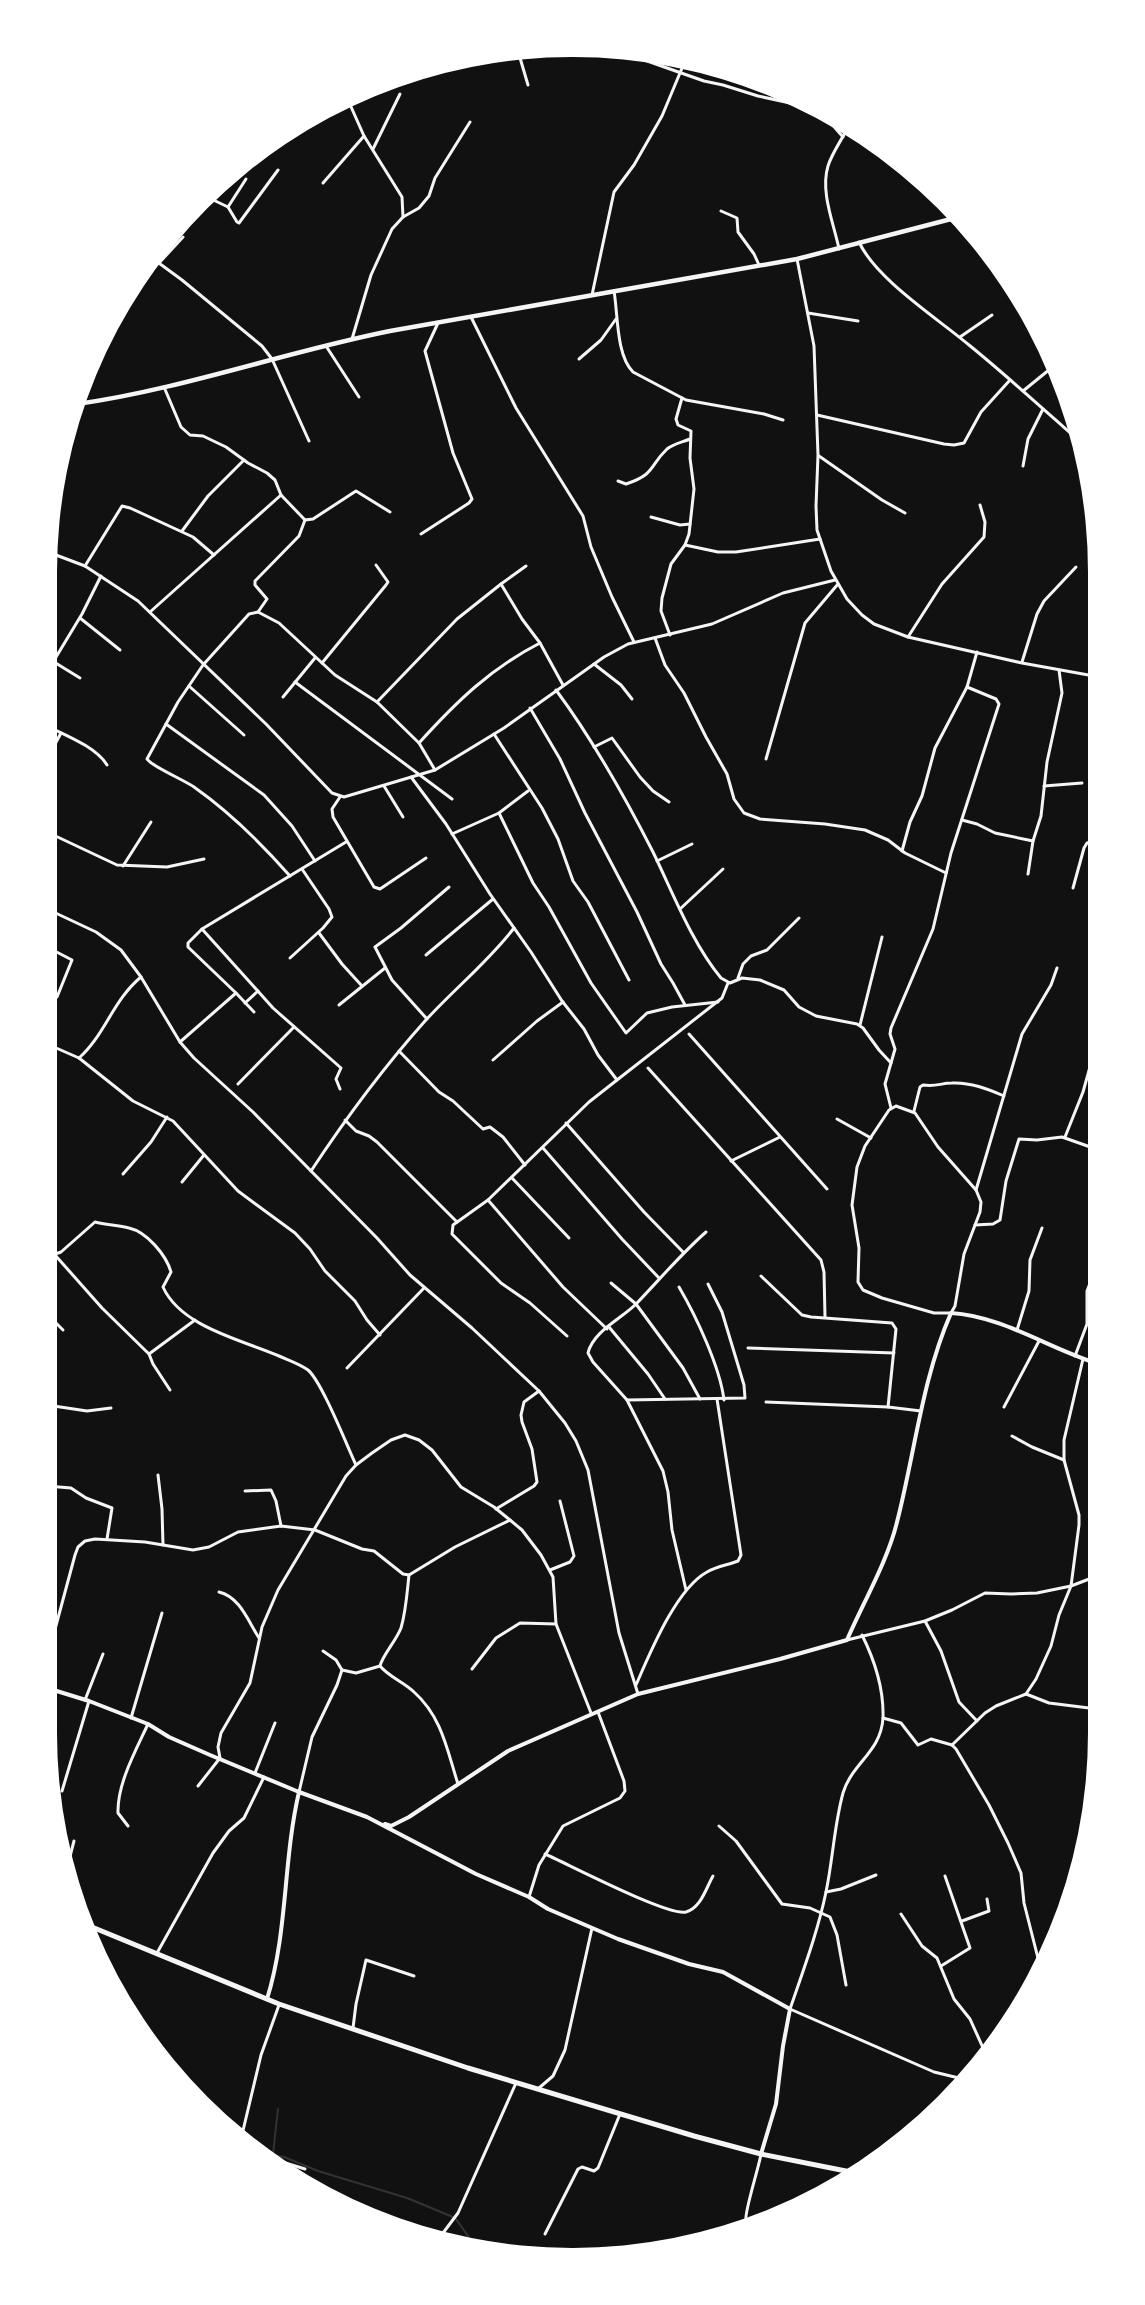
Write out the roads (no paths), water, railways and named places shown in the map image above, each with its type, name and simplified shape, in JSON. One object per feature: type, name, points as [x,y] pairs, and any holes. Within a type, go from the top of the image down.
[{"type":"main road","points":[[86,402],[164,387],[352,339],[470,315],[797,259],[948,220]]},
{"type":"main road","points":[[98,1934],[157,1953],[279,2004],[516,2084],[761,2154],[844,2171]]},
{"type":"street","points":[[521,60],[528,85]]},
{"type":"street","points":[[654,63],[704,81],[781,101]]},
{"type":"street","points":[[592,295],[614,192],[634,165],[662,116],[682,69]]},
{"type":"street","points":[[373,149],[400,94]]},
{"type":"street","points":[[351,107],[364,136],[402,197],[403,217]]},
{"type":"street","points":[[352,339],[379,255],[392,229],[403,217],[419,208],[429,196],[435,178],[470,122]]},
{"type":"street","points":[[838,131],[843,137],[832,157],[826,178],[826,192],[839,249]]},
{"type":"street","points":[[322,183],[364,136]]},
{"type":"street","points":[[216,201],[228,207],[237,222],[240,222],[278,170]]},
{"type":"street","points":[[228,207],[246,179]]},
{"type":"street","points":[[722,211],[737,218],[738,232],[759,265]]},
{"type":"street","points":[[173,248],[183,237]]},
{"type":"street","points":[[859,242],[865,255],[883,275],[960,337],[1068,431]]},
{"type":"street","points":[[797,259],[814,346],[818,455],[816,519],[820,539],[836,582],[846,598],[862,615],[881,627],[908,637],[1022,663],[1088,675]]},
{"type":"street","points":[[160,264],[262,346],[272,359],[309,441]]},
{"type":"street","points":[[614,291],[619,334],[631,370],[682,398],[764,414],[783,420]]},
{"type":"street","points":[[808,312],[858,321]]},
{"type":"street","points":[[470,315],[516,408],[583,516],[591,547],[634,642]]},
{"type":"street","points":[[960,337],[992,315]]},
{"type":"street","points":[[579,359],[601,340],[617,317]]},
{"type":"street","points":[[421,534],[472,499],[453,453],[425,351],[438,322]]},
{"type":"street","points":[[326,346],[360,397]]},
{"type":"street","points":[[1023,391],[1047,371]]},
{"type":"street","points":[[817,415],[944,444],[960,445],[966,441],[981,412],[1010,380]]},
{"type":"street","points":[[164,387],[181,427],[190,435],[213,440],[273,478],[281,495],[305,520]]},
{"type":"street","points":[[670,635],[662,611],[662,598],[671,564],[685,545],[694,489],[690,458],[690,430],[677,423],[682,398]]},
{"type":"street","points":[[1023,466],[1028,439],[1043,409]]},
{"type":"street","points":[[618,481],[628,483],[645,476],[668,448],[690,439]]},
{"type":"street","points":[[818,455],[882,500],[905,513]]},
{"type":"street","points":[[181,531],[208,496],[244,460]]},
{"type":"street","points":[[305,520],[313,519],[356,491],[390,512]]},
{"type":"street","points":[[150,612],[281,495]]},
{"type":"street","points":[[908,637],[942,584],[984,537],[985,522],[980,504]]},
{"type":"street","points":[[85,566],[122,506],[193,537],[214,555]]},
{"type":"street","points":[[651,517],[680,525],[690,524]]},
{"type":"street","points":[[258,612],[268,600],[255,585],[255,581],[299,536],[305,520]]},
{"type":"street","points":[[685,545],[718,552],[736,552],[820,539]]},
{"type":"street","points":[[57,556],[85,566],[150,612],[266,724],[332,793],[340,797]]},
{"type":"street","points":[[322,663],[388,582],[376,565]]},
{"type":"street","points":[[377,702],[457,618],[526,566]]},
{"type":"street","points":[[1022,663],[1037,614],[1044,601],[1076,567]]},
{"type":"street","points":[[57,657],[101,576]]},
{"type":"street","points":[[426,858],[380,889],[376,889],[346,842],[332,813],[334,804],[340,797],[435,770],[494,734],[594,664],[634,642],[712,624],[783,593],[836,582]]},
{"type":"street","points":[[766,759],[805,623],[836,582]]},
{"type":"street","points":[[501,584],[540,643],[563,685]]},
{"type":"street","points":[[290,876],[257,838],[181,778],[148,762],[147,756],[203,665],[253,612],[258,612],[279,623],[335,675],[377,702],[419,743],[435,770]]},
{"type":"street","points":[[80,618],[120,650]]},
{"type":"street","points":[[655,638],[665,664],[684,693],[727,774],[734,799],[740,810],[760,819],[865,830],[889,840],[902,851],[946,873]]},
{"type":"street","points":[[419,743],[467,692],[506,662],[540,643]]},
{"type":"street","points":[[902,851],[938,742],[967,687],[977,652]]},
{"type":"street","points":[[283,697],[315,658]]},
{"type":"street","points":[[57,664],[80,678]]},
{"type":"street","points":[[594,664],[621,685],[632,699]]},
{"type":"street","points":[[1028,874],[1033,842],[1041,816],[1047,762],[1062,693],[1059,670]]},
{"type":"street","points":[[295,682],[452,799]]},
{"type":"street","points":[[189,686],[244,735]]},
{"type":"street","points":[[891,1108],[885,1084],[896,1046],[890,1034],[891,1028],[933,929],[946,873],[999,704],[996,699],[967,687]]},
{"type":"street","points":[[556,690],[594,747],[715,970],[728,982],[733,982],[738,978],[743,964],[751,956],[767,950],[799,918]]},
{"type":"street","points":[[530,708],[560,759],[661,964],[685,1005]]},
{"type":"street","points":[[166,724],[264,795],[292,826],[315,861]]},
{"type":"street","points":[[57,731],[99,756],[107,765]]},
{"type":"street","points":[[57,740],[61,733]]},
{"type":"street","points":[[494,734],[528,791],[542,808],[558,839],[573,881],[588,903],[629,980]]},
{"type":"street","points":[[594,747],[612,738],[639,777],[669,802]]},
{"type":"street","points":[[411,777],[452,834],[563,1002],[584,1029],[598,1055],[617,1080]]},
{"type":"street","points":[[1044,786],[1082,783]]},
{"type":"street","points":[[384,786],[403,817]]},
{"type":"street","points":[[452,834],[499,813],[528,791]]},
{"type":"street","points":[[499,813],[533,883],[591,983],[626,1033],[646,1013],[685,1005],[718,1002]]},
{"type":"street","points":[[962,820],[995,833],[1033,842]]},
{"type":"street","points":[[123,866],[151,822]]},
{"type":"street","points":[[57,837],[109,862],[123,866],[167,867],[204,859]]},
{"type":"street","points":[[254,1012],[188,947],[188,943],[202,929],[346,842]]},
{"type":"street","points":[[1073,888],[1084,848],[1088,843]]},
{"type":"street","points":[[657,861],[692,844]]},
{"type":"street","points":[[290,958],[331,920],[331,913],[302,869]]},
{"type":"street","points":[[680,909],[723,869]]},
{"type":"street","points":[[427,1019],[392,980],[375,949],[376,945],[401,928],[449,887]]},
{"type":"street","points":[[426,955],[493,898]]},
{"type":"street","points":[[57,914],[104,936],[121,950],[180,1042],[194,1058],[253,1112],[424,1288],[472,1328],[538,1391],[568,1428],[588,1470],[619,1632],[638,1694]]},
{"type":"street","points":[[311,1171],[380,1073],[427,1019],[500,946],[514,928]]},
{"type":"street","points":[[202,929],[258,991],[294,1027],[341,1068],[336,1079],[340,1089]]},
{"type":"street","points":[[319,933],[362,986]]},
{"type":"street","points":[[860,1025],[882,937]]},
{"type":"street","points":[[57,952],[72,960],[57,996]]},
{"type":"street","points":[[339,1005],[385,968]]},
{"type":"street","points":[[976,1190],[1022,1034],[1058,969]]},
{"type":"street","points":[[79,1058],[98,1037],[119,999],[141,978]]},
{"type":"street","points":[[738,978],[760,980],[784,990],[799,1007],[816,1016],[860,1025],[891,1062]]},
{"type":"street","points":[[567,1336],[530,1303],[506,1287],[480,1264],[452,1234],[451,1228],[488,1200],[589,1102],[718,1002],[728,982]]},
{"type":"street","points":[[245,1003],[258,991]]},
{"type":"street","points":[[180,1042],[236,993]]},
{"type":"street","points":[[493,1060],[523,1032],[563,1002]]},
{"type":"street","points":[[238,1084],[294,1027]]},
{"type":"street","points":[[689,1034],[827,1189]]},
{"type":"street","points":[[57,1048],[79,1058],[133,1101],[167,1117],[182,1128],[238,1191],[295,1233],[310,1249],[325,1272],[355,1301],[380,1335]]},
{"type":"street","points":[[399,1052],[439,1092],[483,1128],[490,1126],[503,1137],[525,1165]]},
{"type":"street","points":[[648,1068],[821,1260],[824,1272],[825,1317]]},
{"type":"street","points":[[1065,1137],[1088,1074]]},
{"type":"street","points":[[914,1112],[920,1087],[923,1085],[936,1087],[947,1083],[962,1083],[1004,1096]]},
{"type":"street","points":[[847,1640],[895,1529],[921,1411],[944,1329],[951,1312],[955,1306],[964,1254],[982,1206],[976,1190],[938,1147],[914,1112],[898,1106],[891,1108],[862,1151],[856,1167],[852,1200],[858,1239],[860,1287],[882,1298],[926,1311],[951,1312],[989,1320],[1088,1361]]},
{"type":"street","points":[[123,1174],[147,1147],[167,1117]]},
{"type":"street","points":[[837,1119],[871,1138]]},
{"type":"street","points":[[345,1120],[360,1134],[369,1136],[377,1142],[457,1222]]},
{"type":"street","points":[[566,1123],[644,1212],[683,1252]]},
{"type":"street","points":[[731,1161],[780,1137]]},
{"type":"street","points":[[975,1225],[993,1224],[1000,1220],[1006,1181],[1018,1139],[1065,1137],[1088,1146]]},
{"type":"street","points":[[543,1148],[628,1247],[659,1278]]},
{"type":"street","points":[[182,1182],[204,1155]]},
{"type":"street","points":[[512,1178],[569,1238]]},
{"type":"street","points":[[488,1200],[557,1281],[608,1328],[648,1374],[664,1399]]},
{"type":"street","points":[[57,1255],[72,1244],[93,1223],[132,1228],[150,1241],[170,1270],[163,1290],[173,1302],[195,1320],[208,1329],[249,1343],[308,1370],[324,1397],[356,1465]]},
{"type":"street","points":[[1017,1331],[1029,1291],[1030,1260],[1042,1228]]},
{"type":"street","points":[[686,1590],[672,1530],[663,1471],[627,1400],[593,1362],[588,1353],[591,1345],[636,1304],[683,1252],[706,1232]]},
{"type":"street","points":[[57,1258],[102,1308],[149,1354],[170,1390]]},
{"type":"street","points":[[761,1276],[802,1315],[892,1323],[896,1329],[888,1407]]},
{"type":"street","points":[[611,1283],[636,1304],[683,1368],[700,1399]]},
{"type":"street","points":[[627,1400],[746,1398],[722,1312],[708,1284]]},
{"type":"street","points":[[679,1287],[693,1312],[722,1383],[724,1400]]},
{"type":"street","points":[[347,1368],[424,1288]]},
{"type":"street","points":[[1075,1356],[1087,1324],[1088,1288]]},
{"type":"street","points":[[149,1354],[195,1320]]},
{"type":"street","points":[[57,1324],[63,1330]]},
{"type":"street","points":[[1004,1407],[1039,1341]]},
{"type":"street","points":[[748,1348],[894,1353]]},
{"type":"street","points":[[952,1745],[977,1720],[996,1706],[1026,1694],[1046,1659],[1059,1615],[1071,1586],[1079,1515],[1064,1460],[1064,1440],[1083,1359]]},
{"type":"street","points":[[496,1509],[537,1482],[532,1449],[521,1415],[524,1402],[538,1391]]},
{"type":"street","points":[[636,1685],[653,1645],[686,1590],[707,1572],[735,1563],[741,1555],[717,1399]]},
{"type":"street","points":[[766,1402],[888,1407],[921,1411]]},
{"type":"street","points":[[57,1406],[87,1411],[111,1408]]},
{"type":"street","points":[[1012,1436],[1064,1460]]},
{"type":"street","points":[[198,1786],[220,1758],[218,1747],[221,1733],[250,1683],[259,1638],[278,1590],[342,1482],[356,1465],[382,1445],[398,1437],[412,1437],[432,1450],[464,1490],[496,1509],[530,1540],[553,1577],[556,1624],[591,1713]]},
{"type":"street","points":[[158,1475],[163,1545]]},
{"type":"street","points":[[57,1487],[71,1488],[86,1498],[112,1508],[107,1539]]},
{"type":"street","points":[[245,1491],[271,1490],[276,1501],[281,1526]]},
{"type":"street","points":[[550,1570],[570,1562],[574,1556],[560,1501]]},
{"type":"street","points":[[380,1666],[381,1661],[394,1644],[400,1628],[410,1575],[455,1547],[510,1520]]},
{"type":"street","points":[[57,1620],[78,1547],[85,1541],[107,1539],[193,1550],[203,1549],[238,1532],[281,1526],[315,1530],[362,1549],[378,1552],[400,1571],[410,1575]]},
{"type":"street","points":[[57,1691],[87,1700],[148,1724],[169,1737],[264,1777],[391,1826],[458,1786],[508,1751],[638,1694],[780,1659],[862,1635],[925,1621],[962,1606],[985,1593],[1037,1593],[1071,1586],[1088,1579]]},
{"type":"street","points":[[219,1592],[236,1601],[259,1638]]},
{"type":"street","points":[[131,1718],[162,1613]]},
{"type":"street","points":[[925,1621],[941,1651],[959,1702],[977,1720]]},
{"type":"street","points":[[471,1669],[496,1638],[520,1623],[556,1624]]},
{"type":"street","points":[[746,2218],[745,2213],[776,2104],[790,2009],[826,1892],[835,1824],[843,1794],[852,1774],[877,1742],[883,1718],[881,1685],[862,1635]]},
{"type":"street","points":[[267,1999],[275,1968],[290,1842],[312,1737],[342,1670],[336,1660],[323,1651]]},
{"type":"street","points":[[62,1791],[87,1700],[103,1654]]},
{"type":"street","points":[[342,1670],[360,1672],[380,1666]]},
{"type":"street","points":[[380,1666],[415,1692],[428,1706],[442,1731],[458,1786]]},
{"type":"street","points":[[1026,1694],[1049,1703],[1088,1708]]},
{"type":"street","points":[[529,1897],[539,1865],[563,1826],[620,1798],[625,1791],[624,1781],[597,1711]]},
{"type":"street","points":[[883,1718],[901,1723],[918,1745],[931,1739],[952,1745],[968,1767],[1021,1873],[1024,1903],[1037,1955]]},
{"type":"street","points":[[255,1773],[275,1723]]},
{"type":"street","points":[[128,1826],[118,1814],[119,1797],[128,1773],[130,1759],[148,1724]]},
{"type":"street","points":[[157,1953],[213,1853],[246,1814],[264,1777]]},
{"type":"street","points":[[385,1824],[476,1874],[529,1897],[548,1909],[689,1964],[723,1972],[790,2009],[934,2072],[955,2077]]},
{"type":"street","points":[[719,1826],[736,1841],[782,1904],[810,1908],[830,1917],[837,1935],[846,1985]]},
{"type":"street","points":[[71,1851],[74,1841]]},
{"type":"street","points":[[545,1854],[615,1888],[672,1911],[685,1912],[698,1906],[713,1876]]},
{"type":"street","points":[[826,1892],[841,1889],[876,1875]]},
{"type":"street","points":[[941,1966],[970,1948],[945,1876]]},
{"type":"street","points":[[962,1921],[988,1911],[987,1899]]},
{"type":"street","points":[[901,1914],[922,1946],[937,1958],[954,1999],[970,2019],[982,2045]]},
{"type":"street","points":[[538,2089],[553,2076],[566,2050],[592,1928]]},
{"type":"street","points":[[353,2030],[366,1960],[414,1976]]},
{"type":"street","points":[[244,2128],[261,2055],[279,2004]]},
{"type":"street","points":[[444,2231],[458,2212],[516,2084]]},
{"type":"street","points":[[545,2234],[578,2169],[580,2167],[594,2171],[597,2169],[620,2114]]},
{"type":"street","points":[[293,2165],[305,2169]]},
{"type":"waterway","points":[[273,2152],[278,2109]]},
{"type":"waterway","points":[[280,2156],[318,2171],[407,2198],[453,2217]]},
{"type":"waterway","points":[[456,2219],[469,2237]]}]
